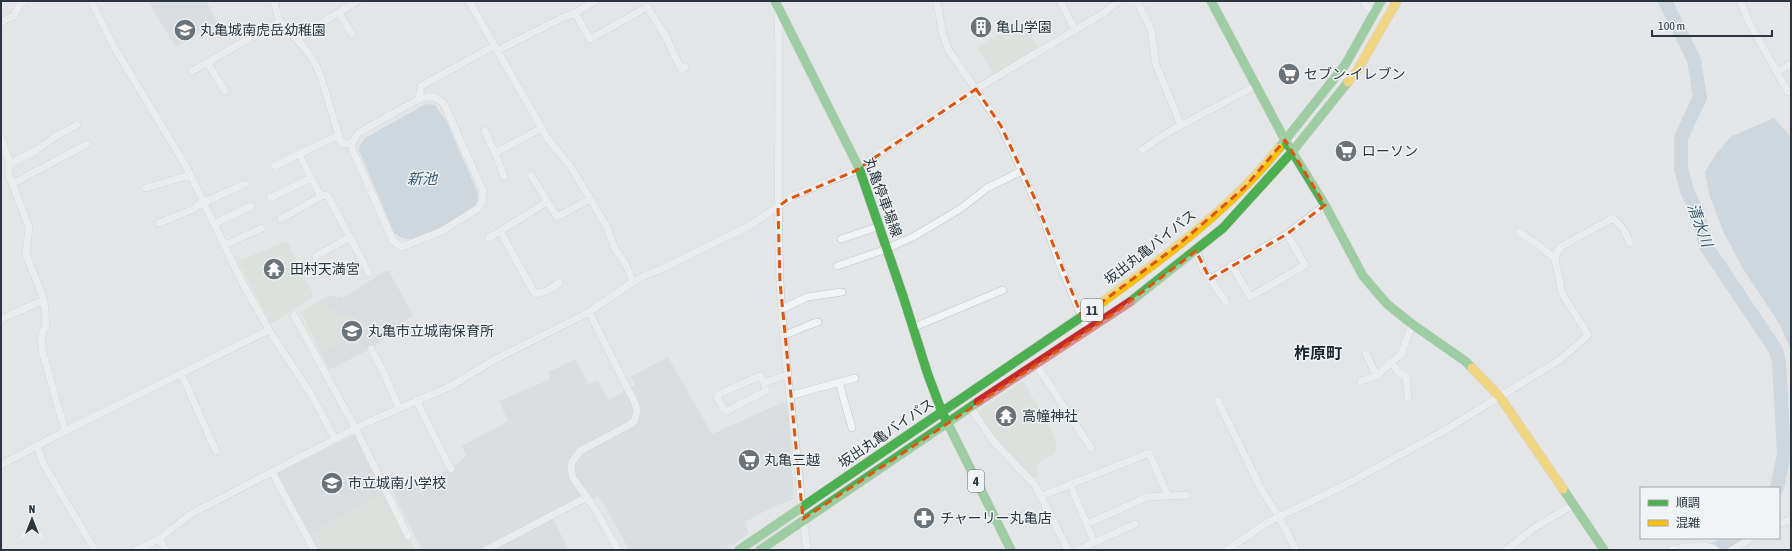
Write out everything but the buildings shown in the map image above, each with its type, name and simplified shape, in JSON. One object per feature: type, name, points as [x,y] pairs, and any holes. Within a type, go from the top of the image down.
[{"type":"main road","points":[[1211,1],[1285,140],[1325,205],[1363,276],[1387,304],[1412,324],[1465,361],[1500,397],[1604,550]]},
{"type":"main road","name":"坂出丸亀バイパス","points":[[739,550],[1082,317],[1140,275],[1215,214],[1244,188],[1285,140],[1345,65],[1381,1]]},
{"type":"main road","name":"坂出丸亀バイパス","points":[[760,550],[803,519],[947,424],[970,407],[1088,331],[1146,290],[1223,228],[1292,152],[1357,71],[1398,2]]},
{"type":"main road","name":"丸亀停車場線","points":[[776,4],[859,168],[880,226],[912,328],[942,412]]},
{"type":"main road","name":"4","points":[[942,412],[1011,550]]},
{"type":"street","points":[[1,22],[14,16],[19,5],[24,1]]},
{"type":"street","points":[[91,1],[114,47],[190,175],[243,284],[269,330],[311,394],[335,439]]},
{"type":"street","points":[[274,1],[276,12],[280,21],[316,63],[340,135],[340,140],[344,144],[352,143]]},
{"type":"street","points":[[296,38],[357,1]]},
{"type":"street","points":[[469,1],[548,139],[572,167],[607,227],[617,252],[626,264],[632,282]]},
{"type":"street","points":[[419,99],[421,86],[496,49],[575,13],[595,1]]},
{"type":"street","points":[[937,1],[942,31],[948,49],[1001,126],[1043,217],[1060,266],[1088,331]]},
{"type":"street","points":[[1060,1],[1075,30]]},
{"type":"street","points":[[136,550],[159,539],[191,514],[356,428],[416,400],[451,386],[494,360],[589,312],[632,282],[749,226],[796,195],[855,171],[976,89],[1102,14],[1119,1]]},
{"type":"street","points":[[1137,1],[1151,29],[1156,65],[1182,125]]},
{"type":"street","points":[[1363,1],[1368,8],[1376,12]]},
{"type":"street","points":[[1740,1],[1750,24],[1788,92]]},
{"type":"street","points":[[776,4],[778,207],[783,335],[786,375],[799,461],[803,519],[807,550]]},
{"type":"street","points":[[575,13],[590,39],[647,7],[665,35],[681,69],[685,67]]},
{"type":"street","points":[[339,12],[352,34]]},
{"type":"street","points":[[192,71],[280,21]]},
{"type":"street","points":[[207,62],[225,91]]},
{"type":"street","points":[[1777,72],[1791,64]]},
{"type":"street","points":[[1142,150],[1164,134],[1256,86]]},
{"type":"street","points":[[430,96],[438,98],[444,104],[483,191],[482,202],[477,209],[442,231],[402,247],[393,241],[353,151],[352,143],[358,133],[419,99],[430,96]]},
{"type":"street","points":[[9,164],[37,150],[56,136],[77,125]]},
{"type":"street","points":[[495,153],[542,128]]},
{"type":"street","points":[[485,131],[504,176]]},
{"type":"street","points":[[275,166],[340,135]]},
{"type":"street","points":[[1,138],[9,164],[9,175],[29,227],[26,254],[44,300],[46,324],[41,338],[43,354],[65,431]]},
{"type":"street","points":[[12,184],[87,144]]},
{"type":"street","points":[[299,154],[320,195],[328,196],[369,273]]},
{"type":"street","points":[[837,266],[913,237],[960,209],[987,188],[1022,171]]},
{"type":"street","points":[[1,178],[9,175]]},
{"type":"street","points":[[146,188],[190,175]]},
{"type":"street","points":[[531,175],[557,217],[590,199]]},
{"type":"street","points":[[270,198],[311,178]]},
{"type":"street","points":[[159,224],[194,209],[203,202],[245,184]]},
{"type":"street","points":[[280,219],[323,195]]},
{"type":"street","points":[[489,238],[547,202]]},
{"type":"street","points":[[1210,278],[1286,234],[1325,205]]},
{"type":"street","points":[[214,224],[251,206]]},
{"type":"street","points":[[1227,550],[1262,525],[1343,486],[1394,459],[1500,397],[1561,359],[1588,335],[1562,293],[1555,259],[1557,252],[1562,246],[1613,218],[1624,230],[1630,243]]},
{"type":"street","points":[[841,239],[880,226]]},
{"type":"street","points":[[225,245],[262,228]]},
{"type":"street","points":[[500,231],[535,294],[547,291],[559,283]]},
{"type":"street","points":[[1519,232],[1555,259]]},
{"type":"street","points":[[1232,265],[1250,297],[1305,265],[1286,234]]},
{"type":"street","points":[[316,256],[350,237]]},
{"type":"street","points":[[1196,250],[1210,278],[1226,302]]},
{"type":"street","points":[[912,328],[1003,290]]},
{"type":"street","points":[[782,309],[807,297],[842,292]]},
{"type":"street","points":[[1,319],[44,300]]},
{"type":"street","points":[[589,312],[635,403],[637,410],[635,420],[629,425],[575,456],[571,469],[574,478],[618,550]]},
{"type":"street","points":[[294,315],[356,428],[408,536]]},
{"type":"street","points":[[783,335],[793,333],[809,324],[818,322]]},
{"type":"street","points":[[1361,381],[1377,376],[1391,362],[1401,355],[1412,324]]},
{"type":"street","points":[[1,465],[65,431],[181,373],[244,344],[269,330]]},
{"type":"street","points":[[371,349],[383,371],[399,408]]},
{"type":"street","points":[[1366,354],[1377,376]]},
{"type":"street","points":[[1391,362],[1398,372],[1406,376],[1408,398]]},
{"type":"street","points":[[1036,364],[1091,448]]},
{"type":"street","points":[[181,373],[216,451]]},
{"type":"street","points":[[764,383],[786,375]]},
{"type":"street","points":[[760,376],[764,383],[766,391],[727,411],[724,410],[718,397],[719,394],[760,376]]},
{"type":"street","points":[[789,396],[855,378]]},
{"type":"street","points":[[839,382],[852,428]]},
{"type":"street","points":[[416,400],[451,469]]},
{"type":"street","points":[[1218,401],[1261,488],[1279,517],[1296,550]]},
{"type":"street","points":[[970,407],[994,442],[1035,485],[1068,550]]},
{"type":"street","points":[[37,446],[44,465],[96,550]]},
{"type":"street","points":[[1041,496],[1149,452],[1168,496]]},
{"type":"street","points":[[272,472],[314,550]]},
{"type":"street","points":[[1070,484],[1094,542]]},
{"type":"street","points":[[1087,524],[1147,497],[1186,495]]},
{"type":"street","points":[[486,550],[587,497]]},
{"type":"street","points":[[1506,550],[1534,528],[1573,505]]},
{"type":"street","points":[[1780,523],[1791,520]]},
{"type":"street","points":[[1078,550],[1135,524]]},
{"type":"street","points":[[159,539],[166,550]]},
{"type":"street","points":[[1732,550],[1750,539]]},
{"type":"street","points":[[1671,550],[1698,546],[1715,549]]},
{"type":"highlighted area","points":[[976,89],[1001,126],[1035,199],[1082,317],[1178,245],[1244,188],[1285,140],[1325,205],[1287,234],[1210,279],[1196,251],[1113,314],[803,519],[780,282],[778,207],[787,200],[855,171]]},
{"type":"shaded area","name":"丸亀城南虎岳幼稚園","points":[[148,1],[206,1],[218,23],[175,47]]},
{"type":"shaded area","points":[[1027,21],[1038,49],[993,75],[977,46]]},
{"type":"shaded area","points":[[287,241],[314,296],[271,324],[238,261]]},
{"type":"shaded area","name":"丸亀市立城南保育所","points":[[385,271],[389,271],[413,315],[374,347],[329,370],[301,312],[330,295],[337,298],[341,296],[343,298]]},
{"type":"shaded area","points":[[321,301],[336,312],[340,319],[349,314],[363,331],[321,352],[301,312]]},
{"type":"shaded area","points":[[668,357],[712,434],[788,400],[794,499],[775,506],[745,522],[749,533],[726,550],[629,550],[598,496],[553,519],[569,550],[422,550],[391,488],[427,479],[451,469],[466,456],[462,446],[508,421],[499,401],[551,379],[548,372],[576,359],[588,384],[598,380],[608,400],[635,385],[631,376]]},
{"type":"shaded area","points":[[1023,381],[1052,430],[1057,445],[1054,455],[1040,461],[1036,469],[1039,476],[1033,479],[998,442],[977,412]]},
{"type":"shaded area","name":"市立城南小学校","points":[[358,433],[415,550],[317,550],[277,475],[279,472]]},
{"type":"shaded area","points":[[387,492],[415,550],[317,550],[309,534]]},
{"type":"water","name":"新池","points":[[426,104],[435,105],[447,122],[478,194],[478,200],[475,206],[453,221],[422,236],[406,239],[394,233],[359,150],[360,145],[365,138]]},
{"type":"water","points":[[1774,118],[1791,137],[1791,350],[1779,323],[1743,269],[1723,231],[1710,197],[1705,172],[1714,157],[1730,137]]},
{"type":"waterway","name":"清水川","points":[[1665,1],[1694,60],[1700,97],[1681,138],[1681,168],[1687,191],[1698,214],[1706,246],[1776,350],[1779,362],[1784,454],[1777,487]]},
{"type":"waterway","name":"清水川","points":[[1713,550],[1739,539]]},
{"type":"traffic: fast","points":[[775,1],[859,168],[903,296],[928,375],[942,412]]},
{"type":"traffic: fast","points":[[1211,1],[1285,140],[1325,205],[1363,276],[1387,304],[1412,324],[1465,361],[1472,368]]},
{"type":"traffic: fast","points":[[1279,148],[1345,65],[1381,1]]},
{"type":"traffic: fast","points":[[1130,302],[1223,228],[1292,152],[1348,82]]},
{"type":"traffic: fast","points":[[739,550],[1087,313]]},
{"type":"traffic: fast","points":[[760,550],[978,402]]},
{"type":"traffic: fast","points":[[944,416],[1011,550]]},
{"type":"traffic: fast","points":[[1563,489],[1604,550]]},
{"type":"traffic: slow","points":[[1348,82],[1357,71],[1397,1]]},
{"type":"traffic: slow","points":[[1087,313],[1189,237],[1236,195],[1279,148]]},
{"type":"traffic: slow","points":[[1472,368],[1500,397],[1563,489]]},
{"type":"traffic: jam","points":[[978,402],[1130,302]]},
{"type":"place","name":"亀山学園","points":[[981,27]]},
{"type":"place","name":"丸亀城南虎岳幼稚園","points":[[185,30]]},
{"type":"place","name":"セブン-イレブン","points":[[1289,74]]},
{"type":"place","name":"ローソン","points":[[1346,151]]},
{"type":"place","name":"田村天満宮","points":[[274,269]]},
{"type":"place","name":"丸亀市立城南保育所","points":[[352,331]]},
{"type":"place","name":"高幢神社","points":[[1006,416]]},
{"type":"place","name":"丸亀三越","points":[[749,460]]},
{"type":"place","name":"市立城南小学校","points":[[332,483]]},
{"type":"place","name":"チャーリー丸亀店","points":[[924,518]]},
{"type":"district","name":"柞原町","points":[[1318,353]]}]
